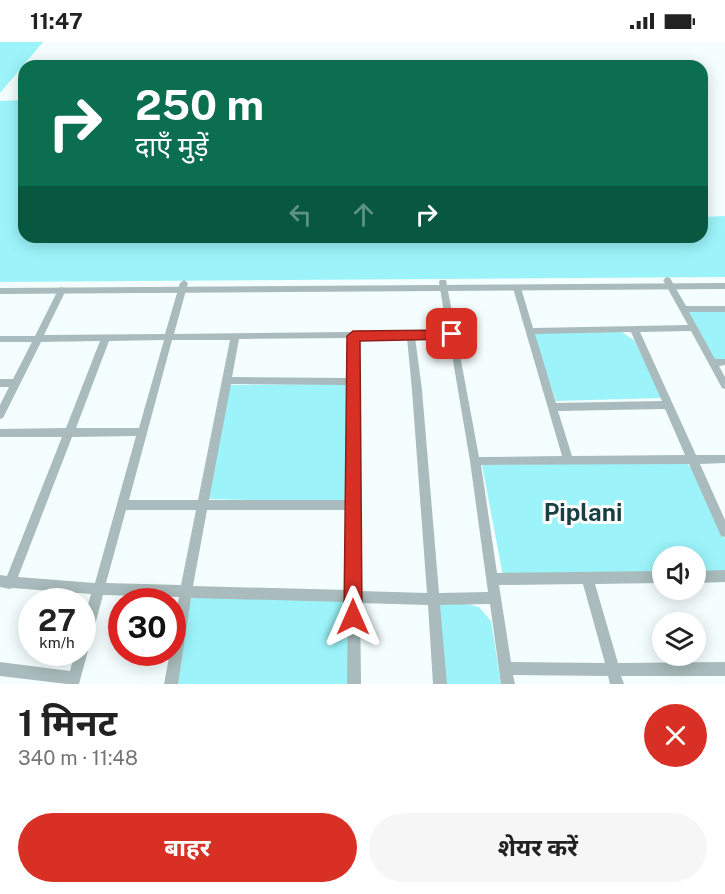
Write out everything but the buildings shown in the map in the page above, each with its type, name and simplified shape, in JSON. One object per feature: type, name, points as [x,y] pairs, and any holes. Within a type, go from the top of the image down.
[{"type":"street","points":[[444,285],[517,288],[669,284],[725,280]]},
{"type":"street","points":[[0,284],[183,286],[669,284],[725,286]]},
{"type":"street","points":[[669,284],[725,385]]},
{"type":"street","points":[[444,285],[475,461],[508,684]]},
{"type":"street","points":[[0,291],[183,286]]},
{"type":"street","points":[[96,603],[183,286]]},
{"type":"street","points":[[517,288],[568,460]]},
{"type":"street","points":[[0,415],[62,290]]},
{"type":"street","points":[[683,309],[725,309]]},
{"type":"street","points":[[530,331],[694,328]]},
{"type":"street","points":[[634,329],[725,532]]},
{"type":"street","points":[[0,339],[452,334]]},
{"type":"street","points":[[353,336],[354,684]]},
{"type":"street","points":[[411,336],[440,684]]},
{"type":"street","points":[[235,337],[186,591],[433,599],[494,598]]},
{"type":"street","points":[[106,338],[70,432],[5,582],[108,589]]},
{"type":"street","points":[[713,363],[725,362]]},
{"type":"street","points":[[227,380],[353,381]]},
{"type":"street","points":[[0,383],[15,383]]},
{"type":"street","points":[[552,407],[668,405]]},
{"type":"street","points":[[0,433],[142,432]]},
{"type":"street","points":[[475,461],[725,459]]},
{"type":"street","points":[[121,505],[354,505]]},
{"type":"street","points":[[706,577],[725,576]]},
{"type":"street","points":[[493,579],[652,577]]},
{"type":"street","points":[[587,578],[617,684]]},
{"type":"street","points":[[0,669],[73,681],[78,666]]},
{"type":"street","points":[[171,684],[174,666]]},
{"type":"street","points":[[505,668],[725,669]]},
{"type":"shaded area","points":[[0,42],[43,42],[28,60],[18,60],[18,72],[0,93]]},
{"type":"shaded area","points":[[18,100],[18,243],[708,243],[708,217],[725,216],[725,277],[0,282],[0,101]]},
{"type":"shaded area","points":[[688,311],[725,311],[725,360],[715,360]]},
{"type":"shaded area","points":[[622,332],[635,341],[662,398],[556,401],[534,335],[539,333]]},
{"type":"shaded area","points":[[350,384],[351,503],[209,499],[229,385]]},
{"type":"shaded area","points":[[686,462],[694,472],[725,539],[725,573],[706,573],[706,546],[652,546],[652,574],[503,576],[482,465]]},
{"type":"shaded area","points":[[191,596],[347,600],[350,684],[177,684],[180,666],[186,666],[186,627]]},
{"type":"shaded area","points":[[459,602],[479,607],[491,621],[501,684],[443,684],[435,603]]},
{"type":"district","name":"Piplani","points":[[583,512]]},
{"type":"route","points":[[353,617],[353,336],[452,334]]}]
